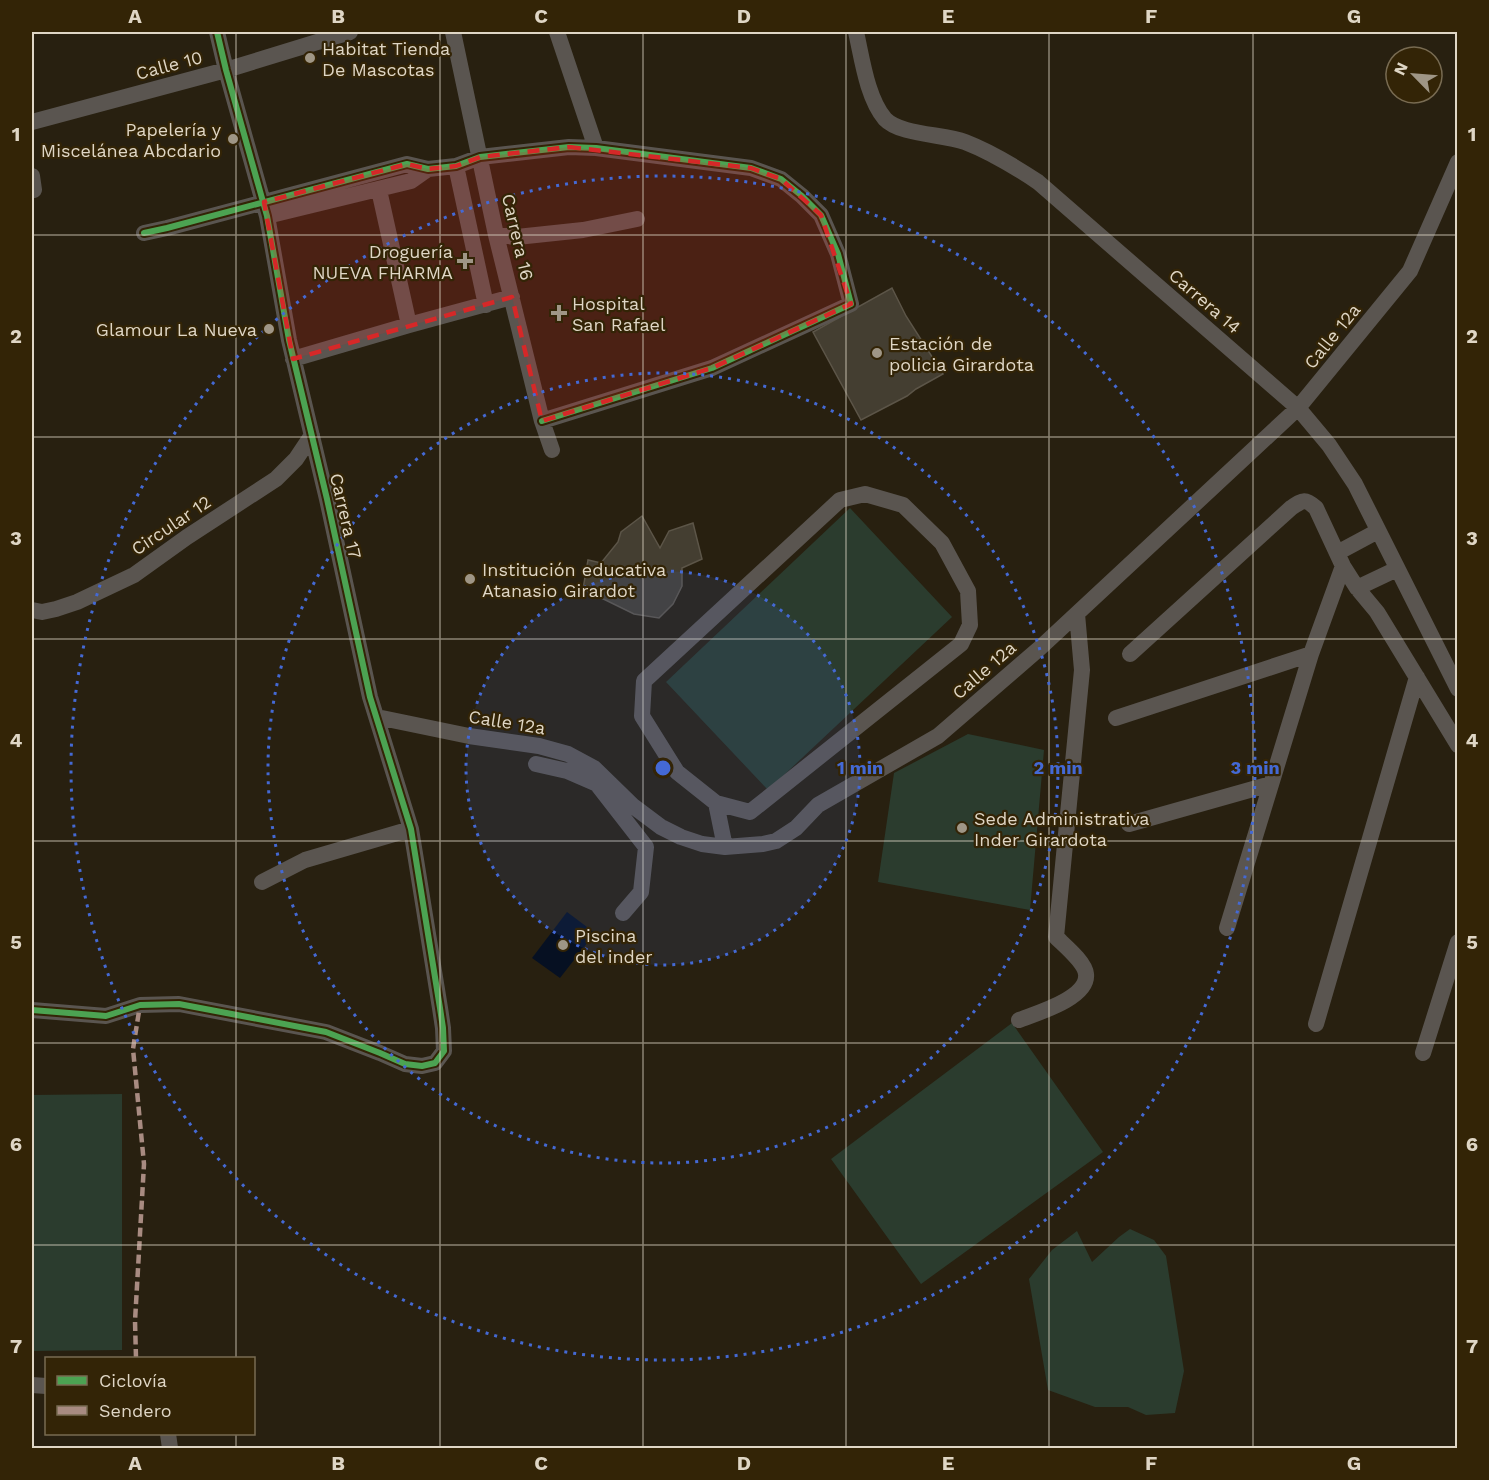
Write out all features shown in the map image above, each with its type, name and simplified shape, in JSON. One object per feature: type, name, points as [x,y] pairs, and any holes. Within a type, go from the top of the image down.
[{"type":"street","name":"Carrera 17","points":[[32,1010],[106,1016],[140,1005],[179,1004],[326,1032],[405,1064],[422,1066],[435,1063],[444,1051],[443,1028],[411,829],[370,697],[293,359],[265,209],[226,70],[218,32]]},
{"type":"street","name":"Calle 10","points":[[32,122],[226,70],[350,32]]},
{"type":"street","name":"Carrera 16","points":[[453,32],[496,235],[542,421],[552,450]]},
{"type":"street","points":[[557,32],[596,148]]},
{"type":"street","name":"Carrera 14","points":[[856,32],[873,96],[877,107],[887,121],[902,129],[961,141],[988,151],[1038,182],[1298,408],[1329,445],[1355,484],[1458,689]]},
{"type":"street","points":[[265,209],[407,164],[428,169],[456,166],[480,157],[569,147],[596,148],[751,168],[781,180],[821,215],[837,254],[851,304],[712,368],[542,421]]},
{"type":"street","name":"Calle 12a","points":[[377,717],[469,736],[539,746],[568,754],[594,768],[633,806],[662,827],[702,844],[725,847],[776,841],[796,828],[818,806],[938,736],[1041,647],[1298,408],[1410,271],[1458,162]]},
{"type":"street","points":[[456,166],[486,305]]},
{"type":"street","points":[[144,233],[265,209],[379,190],[411,181],[428,169]]},
{"type":"street","points":[[379,190],[409,325]]},
{"type":"street","points":[[496,235],[517,237],[582,230],[637,219]]},
{"type":"street","points":[[293,359],[512,297]]},
{"type":"street","name":"Circular 12","points":[[32,610],[42,612],[77,602],[134,575],[276,479],[296,459],[312,435]]},
{"type":"street","points":[[716,803],[750,812],[960,644],[970,625],[968,591],[942,543],[903,506],[865,494],[840,500],[644,681],[642,716],[677,772],[716,803],[725,847]]},
{"type":"street","points":[[1130,654],[1291,508],[1302,501],[1309,502],[1316,508],[1340,559],[1357,588],[1377,612],[1458,745]]},
{"type":"street","points":[[1227,927],[1340,559],[1378,531]]},
{"type":"street","points":[[1357,588],[1397,569]]},
{"type":"street","points":[[1019,1020],[1067,1000],[1083,987],[1086,974],[1083,966],[1071,951],[1056,937],[1082,670],[1077,614]]},
{"type":"street","points":[[1116,718],[1311,654]]},
{"type":"street","points":[[1316,1024],[1417,676]]},
{"type":"street","points":[[539,746],[536,768],[567,771],[597,784],[646,847],[641,892],[623,913]]},
{"type":"street","points":[[1130,824],[1271,784]]},
{"type":"street","points":[[262,882],[305,860],[411,829]]},
{"type":"street","points":[[1423,1053],[1458,942]]},
{"type":"highlighted area","points":[[569,147],[751,168],[781,179],[821,215],[851,304],[712,368],[542,421],[512,297],[293,359],[264,202],[407,164],[428,169],[456,166],[480,157]]},
{"type":"green space","points":[[850,508],[952,617],[768,790],[666,682]]},
{"type":"green space","name":"Sede Administrativa Inder Girardota","points":[[968,734],[1044,750],[1030,910],[878,882],[894,773]]},
{"type":"green space","points":[[1012,1023],[1103,1152],[921,1284],[831,1159]]},
{"type":"green space","points":[[122,1094],[122,1350],[32,1351],[32,1095]]},
{"type":"green space","points":[[1130,1229],[1154,1240],[1166,1256],[1184,1371],[1175,1413],[1146,1415],[1128,1407],[1095,1407],[1048,1390],[1029,1279],[1052,1250],[1077,1231],[1092,1262]]},
{"type":"water","name":"Piscina del inder","points":[[567,912],[595,933],[560,978],[532,958]]},
{"type":"building","name":"Estación de policia Girardota","points":[[892,288],[906,316],[943,374],[861,420],[813,332]]},
{"type":"building","points":[[642,516],[660,548],[669,531],[693,523],[702,559],[682,568],[682,586],[673,604],[659,618],[634,614],[583,589],[588,560],[601,563],[618,542],[621,532]]},
{"type":"marked path","points":[[136,1357],[135,1321],[144,1164],[133,1049],[140,1005]]},
{"type":"cycle path","points":[[32,1010],[106,1016],[140,1005],[179,1004],[326,1032],[405,1064],[422,1066],[435,1063],[444,1051],[443,1028],[411,829],[370,697],[327,499],[289,340],[267,216],[217,32]]},
{"type":"cycle path","points":[[144,233],[407,164],[428,169],[456,166],[480,157],[569,147],[596,148],[751,168],[781,179],[821,215],[838,254],[851,304],[712,368],[542,421]]},
{"type":"place","name":"Habitat Tienda De Mascotas","points":[[310,58]]},
{"type":"place","name":"Papelería y Miscelánea Abcdario","points":[[233,139]]},
{"type":"place","name":"Droguería NUEVA FHARMA","points":[[465,261]]},
{"type":"place","name":"Hospital San Rafael","points":[[559,313]]},
{"type":"place","name":"Glamour La Nueva","points":[[269,329]]},
{"type":"place","name":"Estación de policia Girardota","points":[[877,353]]},
{"type":"place","name":"Institución educativa Atanasio Girardot","points":[[470,579]]},
{"type":"place","name":"Sede Administrativa Inder Girardota","points":[[962,828]]},
{"type":"place","name":"Piscina del inder","points":[[563,945]]}]
